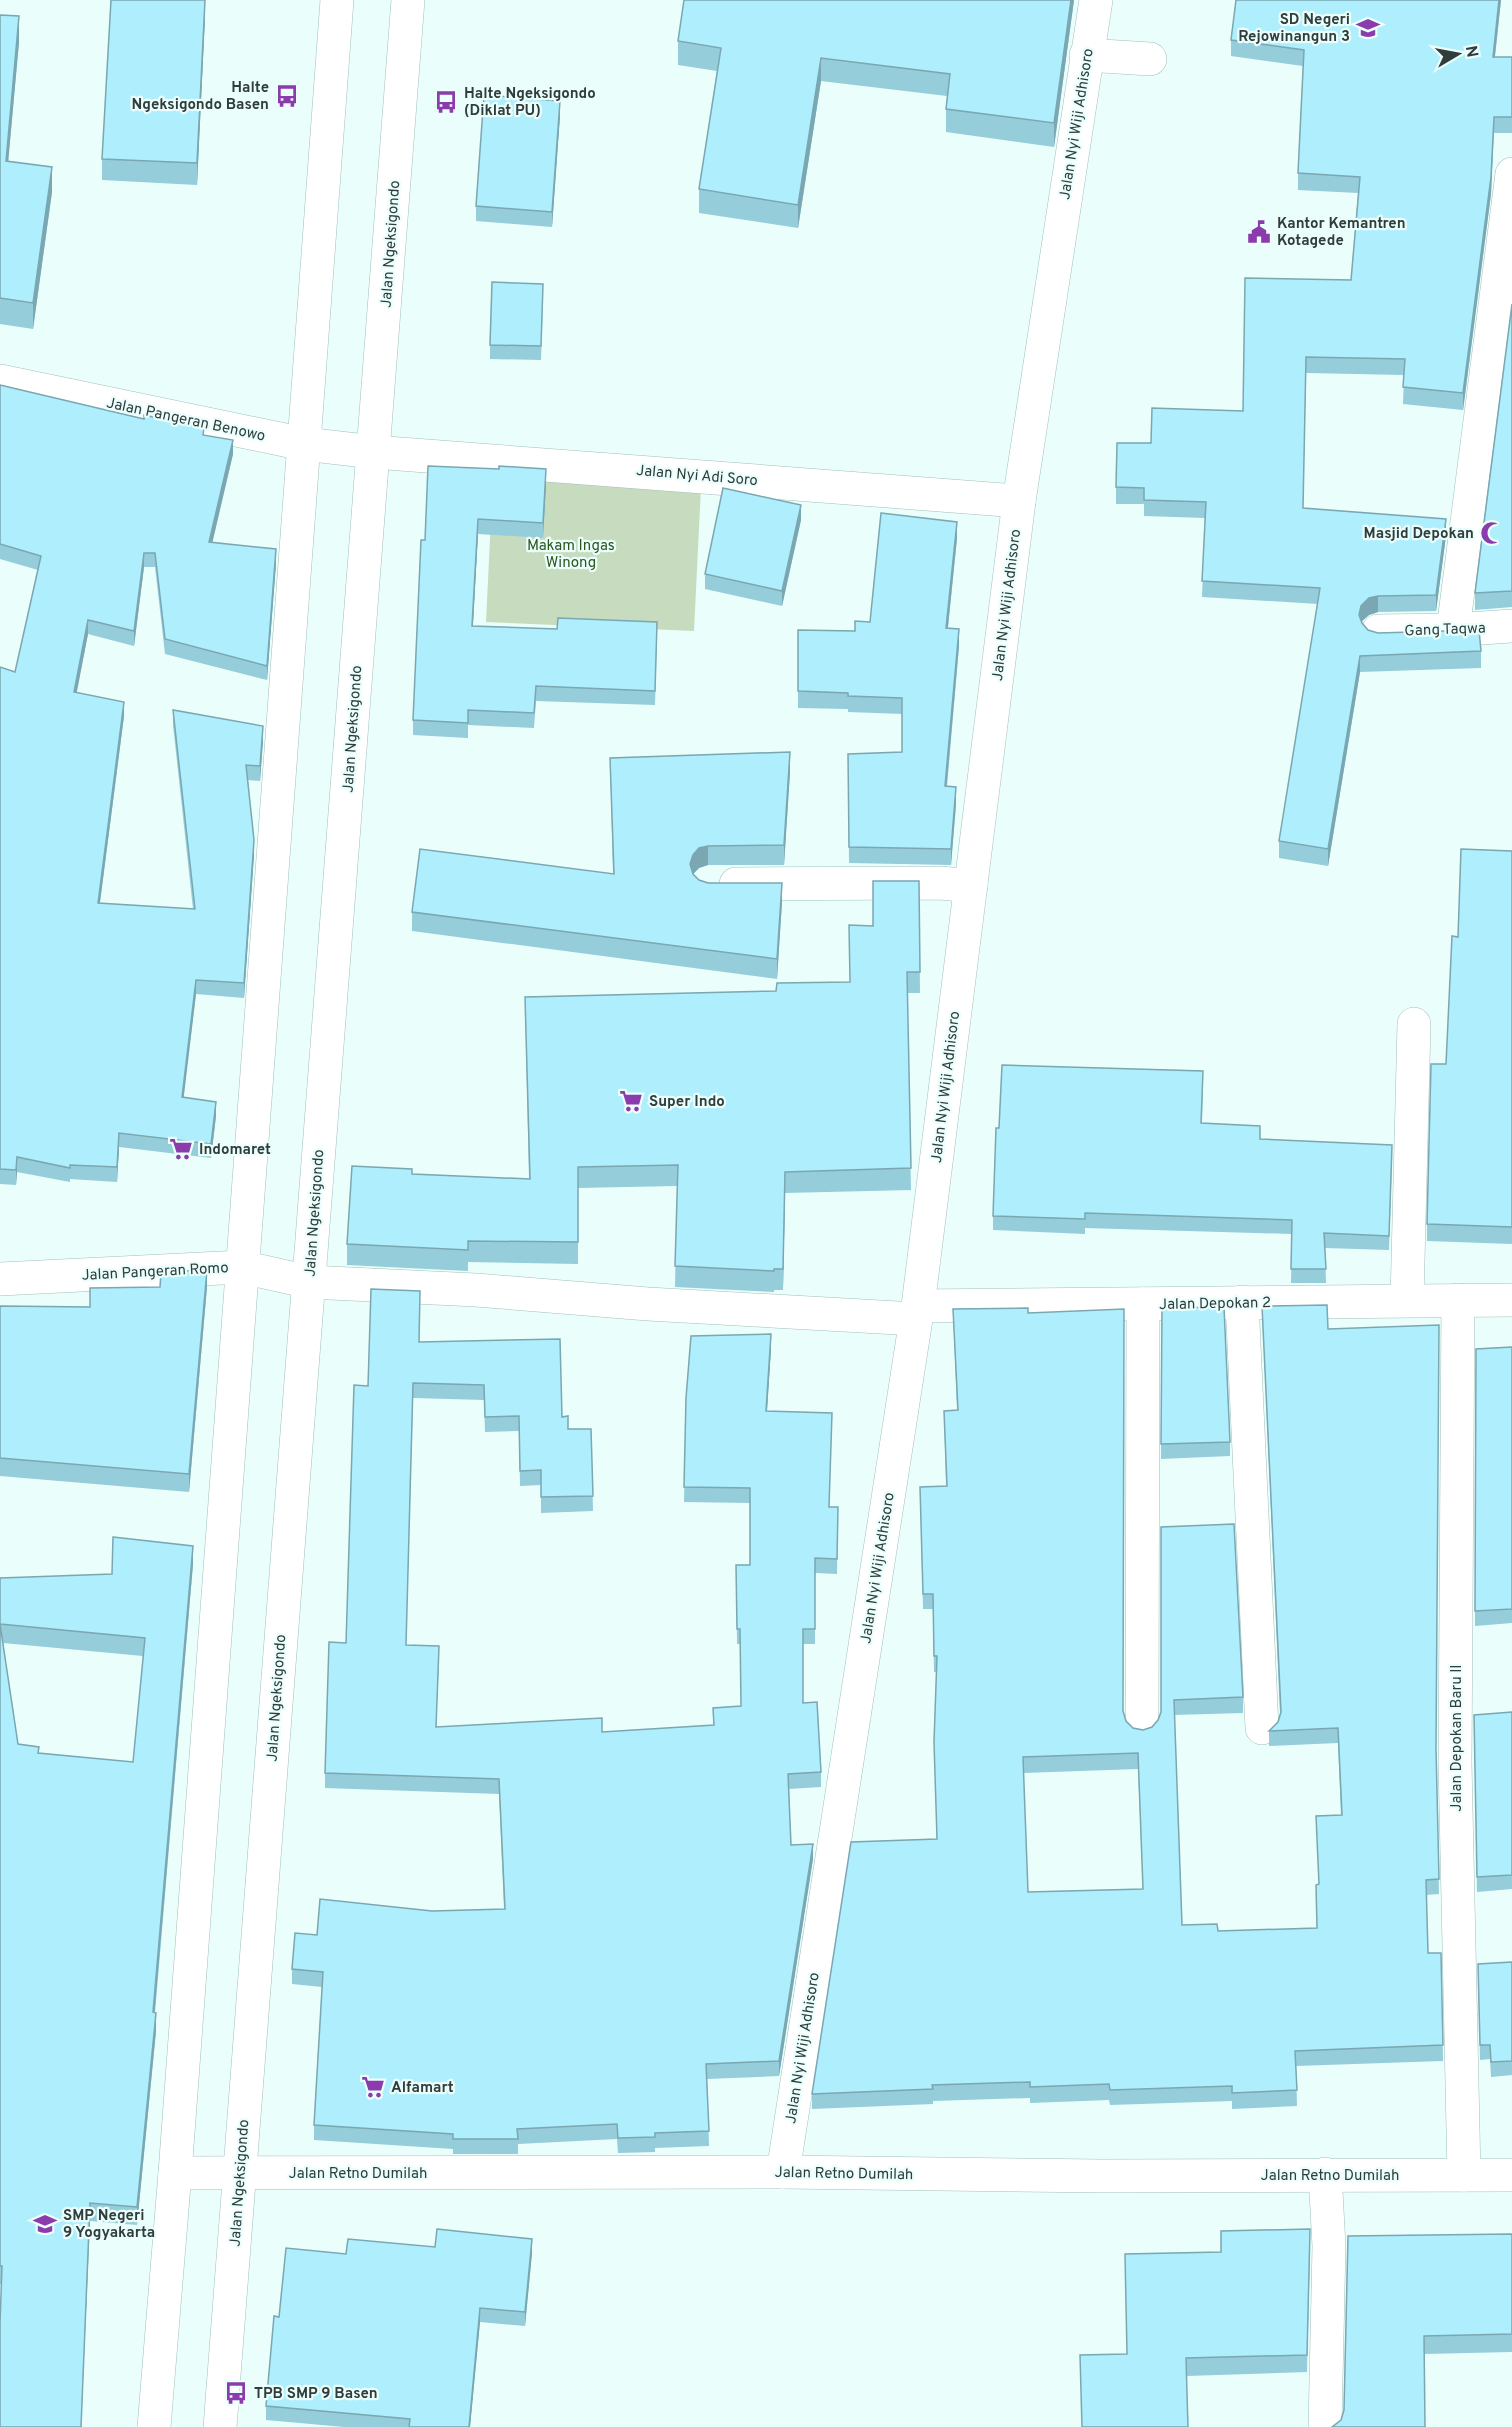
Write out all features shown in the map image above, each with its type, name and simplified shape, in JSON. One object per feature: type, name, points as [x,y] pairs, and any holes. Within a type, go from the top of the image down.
[{"type":"street","points":[[154,2427],[175,2173],[337,0]]},
{"type":"street","name":"Jalan Nyi Wiji Adhisoro","points":[[783,2172],[917,1313],[1019,501],[1096,0]]},
{"type":"street","name":"Jalan Ngeksigondo","points":[[220,2427],[408,6]]},
{"type":"street","points":[[1086,56],[1149,59]]},
{"type":"street","points":[[1453,630],[1512,174]]},
{"type":"street","name":"Jalan Pangeran Benowo","points":[[0,381],[304,444],[374,452]]},
{"type":"street","name":"Jalan Nyi Adi Soro","points":[[374,452],[1019,501]]},
{"type":"street","name":"Gang Taqwa","points":[[1378,631],[1512,626]]},
{"type":"street","points":[[709,884],[941,883],[971,886]]},
{"type":"street","points":[[1407,1300],[1414,1024]]},
{"type":"street","name":"Jalan Pangeran Romo","points":[[0,1279],[242,1267],[309,1282],[476,1290],[648,1305],[917,1313]]},
{"type":"street","name":"Jalan Depokan Baru II","points":[[1458,1300],[1455,1763],[1464,2175]]},
{"type":"street","name":"Jalan Depokan 2","points":[[917,1313],[1143,1304],[1512,1300]]},
{"type":"street","points":[[1242,1302],[1262,1728]]},
{"type":"street","points":[[1142,1726],[1143,1304]]},
{"type":"street","name":"Jalan Retno Dumilah","points":[[175,2173],[783,2172],[1102,2176],[1512,2175]]},
{"type":"street","points":[[1325,2174],[1329,2246],[1325,2427]]},
{"type":"green space","name":"Makam Ingas Winong","points":[[493,477],[701,487],[694,631],[486,622]]},
{"type":"building","points":[[111,0],[205,0],[197,163],[102,159]]},
{"type":"building","points":[[684,0],[1071,0],[1054,123],[946,109],[950,74],[821,58],[798,205],[699,189],[721,48],[678,41]]},
{"type":"building","points":[[1236,0],[1499,0],[1493,57],[1512,57],[1512,117],[1494,117],[1491,177],[1463,393],[1403,387],[1405,359],[1306,357],[1303,508],[1446,519],[1436,595],[1369,598],[1361,606],[1359,615],[1362,623],[1368,630],[1378,633],[1479,630],[1481,651],[1360,656],[1328,849],[1279,841],[1320,588],[1202,581],[1206,502],[1144,500],[1144,488],[1116,487],[1117,443],[1151,443],[1152,408],[1243,411],[1245,278],[1351,280],[1360,177],[1298,173],[1304,50],[1231,40]]},
{"type":"building","points":[[0,15],[19,16],[6,161],[52,167],[33,303],[0,298]]},
{"type":"building","points":[[484,95],[560,101],[552,212],[476,206]]},
{"type":"building","points":[[492,282],[543,284],[541,346],[490,345]]},
{"type":"building","points":[[1512,304],[1512,591],[1475,593]]},
{"type":"building","points":[[0,385],[144,419],[144,415],[204,428],[203,435],[233,440],[209,542],[276,549],[267,666],[165,639],[155,553],[144,553],[134,631],[88,620],[74,692],[124,702],[98,903],[195,909],[173,710],[263,726],[260,766],[246,765],[254,840],[244,983],[196,980],[182,1097],[216,1102],[211,1144],[119,1133],[117,1167],[70,1165],[70,1168],[17,1157],[16,1170],[0,1169],[0,667],[15,672],[41,556],[0,544]]},
{"type":"building","points":[[428,466],[499,469],[499,466],[546,469],[543,523],[478,519],[472,626],[557,629],[558,618],[657,622],[655,691],[536,686],[534,713],[468,710],[468,723],[413,720],[421,540],[425,540]]},
{"type":"building","points":[[723,488],[801,505],[782,591],[705,574]]},
{"type":"building","points":[[881,513],[957,522],[946,628],[959,629],[945,786],[956,787],[951,849],[849,847],[848,754],[902,752],[902,698],[798,691],[798,630],[855,631],[855,621],[870,622]]},
{"type":"building","points":[[790,752],[784,845],[708,846],[699,848],[690,864],[693,874],[699,880],[708,883],[782,883],[777,959],[412,912],[420,849],[614,874],[610,758]]},
{"type":"building","points":[[1461,849],[1512,851],[1512,1227],[1427,1224],[1431,1064],[1446,1064],[1452,936],[1458,937]]},
{"type":"building","points":[[873,881],[919,881],[920,972],[907,972],[911,1168],[785,1172],[783,1269],[774,1269],[774,1271],[675,1266],[678,1165],[578,1167],[578,1242],[468,1241],[468,1250],[347,1244],[352,1166],[412,1169],[412,1174],[530,1179],[525,997],[776,991],[777,983],[850,982],[849,925],[873,926]]},
{"type":"building","points":[[1002,1065],[1203,1071],[1201,1123],[1260,1126],[1260,1139],[1392,1145],[1389,1236],[1324,1233],[1326,1269],[1291,1269],[1292,1220],[1085,1213],[1085,1219],[993,1216],[996,1128],[999,1128]]},
{"type":"building","points":[[207,1270],[189,1474],[0,1458],[0,1306],[90,1307],[90,1288],[160,1287],[161,1272]]},
{"type":"building","points":[[371,1289],[420,1291],[419,1342],[560,1339],[562,1417],[568,1416],[568,1429],[591,1429],[593,1496],[541,1497],[541,1470],[520,1471],[519,1416],[485,1417],[484,1385],[413,1383],[406,1645],[439,1646],[436,1727],[602,1718],[602,1732],[714,1725],[713,1708],[741,1706],[736,1565],[750,1565],[750,1488],[684,1487],[686,1398],[691,1336],[771,1334],[766,1411],[832,1413],[829,1507],[838,1507],[837,1559],[815,1558],[815,1629],[803,1629],[803,1703],[817,1702],[821,1772],[788,1774],[791,1845],[813,1844],[779,2061],[706,2064],[709,2131],[655,2133],[655,2137],[618,2138],[617,2124],[517,2129],[518,2139],[453,2139],[453,2134],[314,2125],[323,1972],[292,1969],[295,1933],[317,1935],[320,1899],[432,1911],[505,1909],[499,1779],[325,1773],[329,1642],[346,1643],[354,1385],[368,1386]]},
{"type":"building","points":[[1327,1305],[1328,1329],[1439,1325],[1436,1748],[1439,1879],[1426,1880],[1428,1953],[1441,1953],[1443,2045],[1295,2051],[1297,2090],[1232,2093],[1232,2086],[1110,2090],[1109,2084],[1030,2087],[1030,2082],[932,2085],[933,2089],[812,2094],[851,1842],[937,1839],[934,1742],[937,1656],[934,1656],[933,1594],[923,1594],[920,1487],[947,1486],[944,1411],[958,1410],[953,1309],[1028,1308],[1028,1313],[1124,1309],[1123,1711],[1126,1721],[1133,1728],[1143,1730],[1152,1727],[1161,1712],[1161,1527],[1234,1524],[1243,1697],[1174,1700],[1182,1925],[1217,1924],[1218,1931],[1317,1928],[1316,1885],[1319,1884],[1316,1816],[1342,1815],[1338,1728],[1269,1731],[1278,1722],[1281,1712],[1262,1306]],"holes":[[[1138,1753],[1143,1889],[1028,1892],[1023,1757]]]},
{"type":"building","points":[[1224,1307],[1230,1442],[1161,1444],[1162,1308]]},
{"type":"building","points":[[1512,1347],[1512,1609],[1475,1611],[1476,1349]]},
{"type":"building","points":[[113,1537],[193,1546],[153,2012],[156,2013],[137,2207],[90,2203],[81,2427],[0,2427],[2,2266],[0,2266],[0,1624],[0,1578],[112,1574]],"holes":[[[0,1624],[145,1638],[133,1762],[38,1753],[39,1747],[18,1744]]]},
{"type":"building","points":[[1512,1712],[1512,1875],[1477,1877],[1474,1715]]},
{"type":"building","points":[[1512,1962],[1512,2061],[1491,2062],[1490,2045],[1480,2045],[1478,1964]]},
{"type":"building","points":[[437,2229],[532,2239],[525,2312],[480,2308],[469,2427],[409,2427],[410,2419],[266,2406],[274,2316],[279,2317],[286,2248],[346,2254],[348,2239],[435,2247]]},
{"type":"building","points":[[1310,2229],[1307,2355],[1186,2358],[1188,2427],[1082,2427],[1080,2355],[1127,2354],[1125,2254],[1221,2252],[1221,2231]]},
{"type":"building","points":[[1512,2234],[1512,2334],[1424,2336],[1425,2427],[1332,2427],[1341,2420],[1344,2410],[1348,2236]]},
{"type":"place","name":"SD Negeri Rejowinangun 3","points":[[1368,28]]},
{"type":"place","name":"Halte Ngeksigondo Basen","points":[[287,96]]},
{"type":"place","name":"Halte Ngeksigondo (Diklat PU)","points":[[446,102]]},
{"type":"place","name":"Kantor Kemantren Kotagede","points":[[1259,232]]},
{"type":"place","name":"Masjid Depokan","points":[[1492,533]]},
{"type":"place","name":"Super Indo","points":[[631,1101]]},
{"type":"place","name":"Indomaret","points":[[181,1149]]},
{"type":"place","name":"Alfamart","points":[[373,2087]]},
{"type":"place","name":"SMP Negeri 9 Yogyakarta","points":[[45,2224]]},
{"type":"place","name":"TPB SMP 9 Basen","points":[[236,2393]]}]
